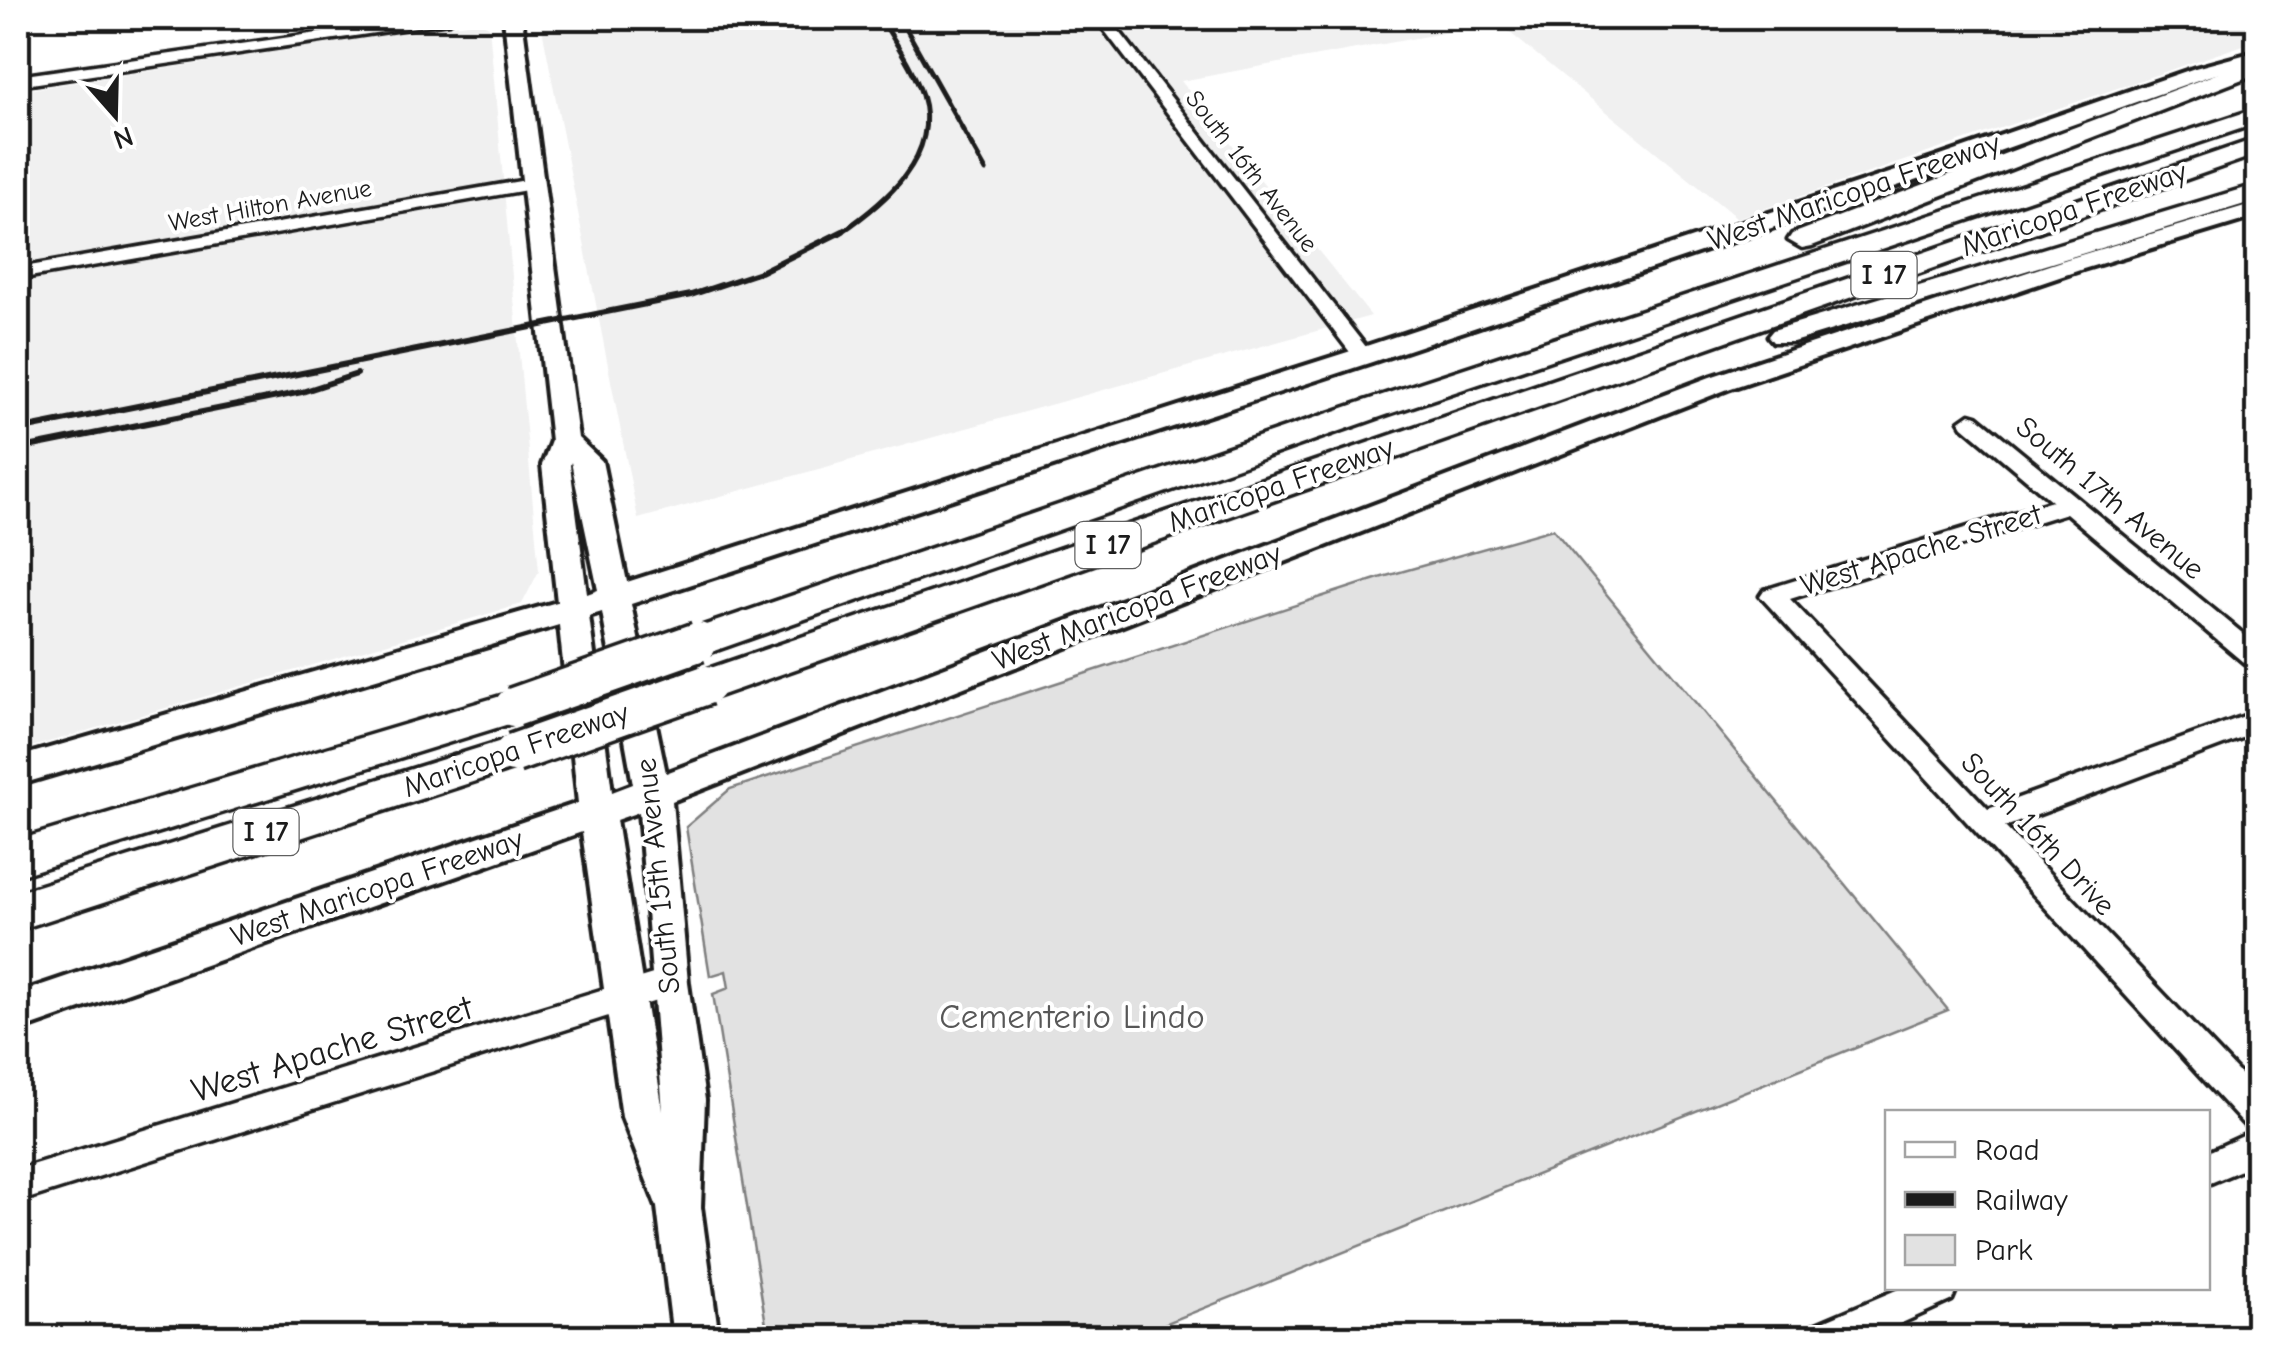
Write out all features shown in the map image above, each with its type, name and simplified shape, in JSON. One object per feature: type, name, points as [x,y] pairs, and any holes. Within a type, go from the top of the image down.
[{"type":"highway","points":[[1528,356],[1600,318],[2258,66]]},
{"type":"highway","name":"Maricopa Freeway","points":[[18,858],[514,707],[1528,356],[2258,114]]},
{"type":"highway","name":"Maricopa Freeway","points":[[18,912],[514,753],[2258,145]]},
{"type":"highway","points":[[1511,405],[1566,403],[2258,192]]},
{"type":"main road","name":"South 15th Avenue","points":[[513,18],[565,441],[556,466],[597,812],[644,1116],[679,1207]]},
{"type":"main road","name":"West Maricopa Freeway","points":[[18,771],[617,596],[1364,356],[1940,164],[2202,72],[2258,57]]},
{"type":"main road","name":"West Maricopa Freeway","points":[[18,1012],[653,792],[1719,382],[2075,264],[2258,209]]},
{"type":"main road","name":"South 15th Avenue","points":[[565,441],[588,461],[653,792],[668,983],[684,1100],[679,1207],[696,1338]]},
{"type":"street","points":[[18,81],[449,18]]},
{"type":"street","name":"South 16th Avenue","points":[[1102,18],[1364,356]]},
{"type":"street","name":"West Hilton Avenue","points":[[18,274],[532,184]]},
{"type":"street","name":"South 17th Avenue","points":[[1970,421],[2258,660]]},
{"type":"street","name":"West Apache Street","points":[[1772,596],[2070,504]]},
{"type":"street","name":"South 16th Drive","points":[[1772,596],[2258,1117]]},
{"type":"street","points":[[1983,823],[2258,722]]},
{"type":"street","name":"West Apache Street","points":[[18,1186],[668,983]]},
{"type":"street","points":[[2210,1167],[2258,1146]]},
{"type":"street","points":[[1828,1338],[1936,1290]]},
{"type":"shaded area","points":[[540,18],[2257,18],[2258,40],[1737,218],[1498,23],[1181,81],[1371,316],[638,519]]},
{"type":"shaded area","points":[[479,21],[489,26],[539,571],[522,604],[18,751],[18,91]]},
{"type":"green space","name":"Cementerio Lindo","points":[[1553,529],[1948,1010],[1132,1337],[768,1337],[713,994],[729,988],[726,971],[710,976],[686,827],[730,789],[1379,578]]},
{"type":"railway","points":[[839,234],[890,193],[916,158],[923,139],[926,118],[922,95],[881,18]]},
{"type":"railway","points":[[900,18],[986,171]]},
{"type":"railway","points":[[18,430],[691,295],[760,272],[843,231]]},
{"type":"railway","points":[[18,449],[302,392],[357,374]]}]
